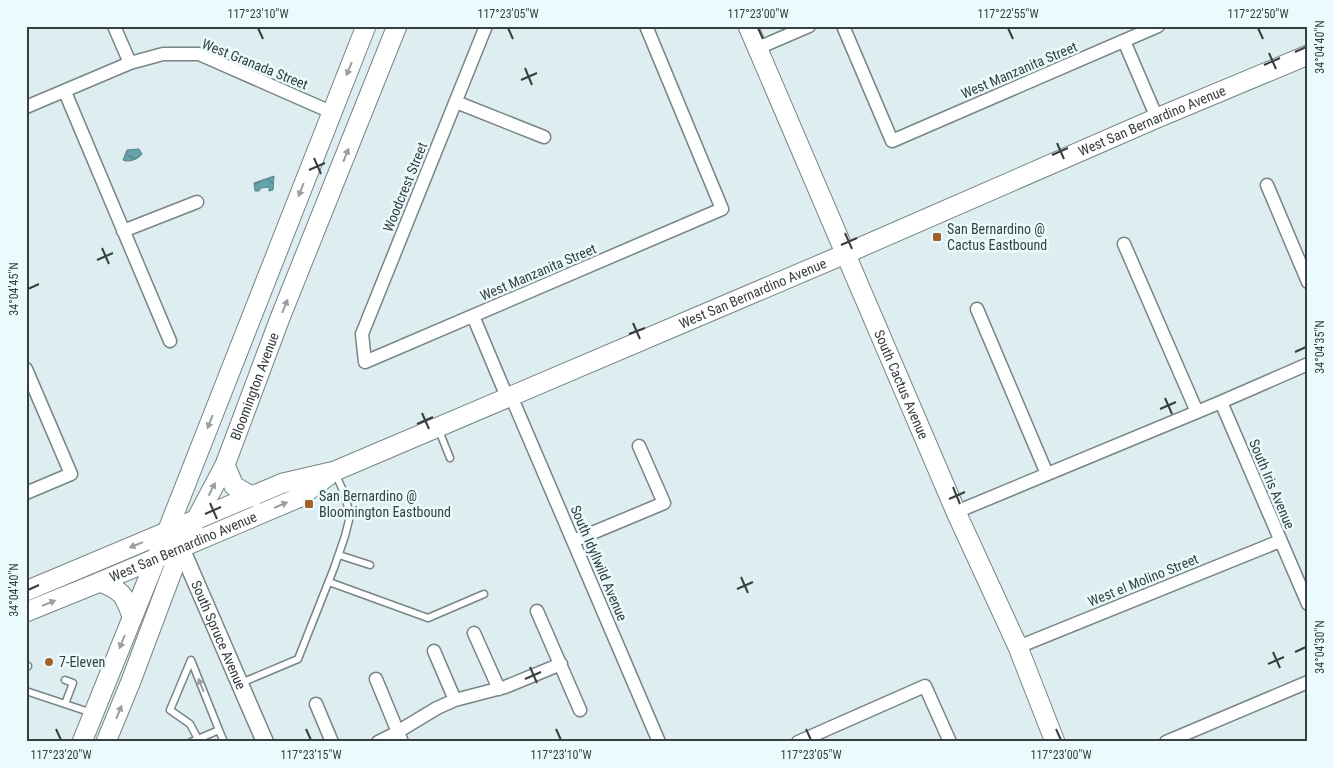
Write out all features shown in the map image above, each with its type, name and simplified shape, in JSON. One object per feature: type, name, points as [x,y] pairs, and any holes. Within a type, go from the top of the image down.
[{"type":"main road","name":"Bloomington Avenue","points":[[82,742],[167,532],[366,26]]},
{"type":"main road","name":"Bloomington Avenue","points":[[106,742],[131,682],[181,548],[225,465],[280,318],[397,26]]},
{"type":"main road","name":"South Cactus Avenue","points":[[748,26],[956,512],[1018,647],[1056,742]]},
{"type":"main road","name":"West San Bernardino Avenue","points":[[26,591],[283,483],[334,470],[509,397],[845,254],[1157,118],[1308,55]]},
{"type":"main road","points":[[225,465],[234,486],[253,497]]},
{"type":"main road","name":"West San Bernardino Avenue","points":[[26,612],[298,498],[334,470]]},
{"type":"main road","points":[[100,582],[115,588],[124,597],[132,616]]},
{"type":"street","points":[[114,26],[130,63]]},
{"type":"street","name":"Woodcrest Street","points":[[364,362],[362,334],[486,26]]},
{"type":"street","name":"West Manzanita Street","points":[[364,362],[722,209],[646,26]]},
{"type":"street","points":[[758,48],[809,26]]},
{"type":"street","name":"West Manzanita Street","points":[[844,26],[892,141],[1158,26]]},
{"type":"street","points":[[1124,41],[1157,118]]},
{"type":"street","name":"West Granada Street","points":[[26,107],[130,63],[163,54],[199,54],[331,112]]},
{"type":"street","points":[[65,92],[170,341]]},
{"type":"street","points":[[456,102],[544,137]]},
{"type":"street","points":[[1267,185],[1308,282]]},
{"type":"street","points":[[123,231],[197,202]]},
{"type":"street","points":[[1124,244],[1197,412]]},
{"type":"street","points":[[977,309],[1047,474]]},
{"type":"street","name":"South Idyllwild Avenue","points":[[473,316],[573,541],[659,742]]},
{"type":"street","points":[[956,512],[1308,364]]},
{"type":"street","points":[[26,369],[71,474],[26,493]]},
{"type":"street","name":"South Iris Avenue","points":[[1221,402],[1308,604]]},
{"type":"street","points":[[573,541],[664,503],[639,446]]},
{"type":"street","name":"South Spruce Avenue","points":[[167,532],[181,548],[265,742]]},
{"type":"street","name":"West el Molino Street","points":[[1018,647],[1280,541]]},
{"type":"street","points":[[537,611],[580,710]]},
{"type":"street","points":[[474,633],[499,689]]},
{"type":"street","points":[[434,651],[455,700]]},
{"type":"street","points":[[378,742],[400,737],[437,708],[455,700],[499,689],[561,664]]},
{"type":"street","points":[[376,679],[400,737]]},
{"type":"street","points":[[1166,742],[1308,682]]},
{"type":"street","points":[[798,742],[926,686],[950,742]]},
{"type":"street","points":[[316,704],[332,742]]},
{"type":"lane","points":[[437,427],[450,458]]},
{"type":"lane","points":[[240,684],[298,659],[346,536],[350,516],[345,495],[334,470]]},
{"type":"lane","points":[[339,555],[370,565]]},
{"type":"lane","points":[[329,582],[428,618],[484,594]]},
{"type":"lane","points":[[198,739],[190,724],[170,710],[191,660],[224,742]]},
{"type":"lane","points":[[65,680],[72,683],[65,704]]},
{"type":"lane","points":[[26,693],[29,692],[94,713]]},
{"type":"lane","points":[[191,742],[219,730]]},
{"type":"water","points":[[139,149],[142,154],[138,157],[130,161],[123,160],[127,150]]},
{"type":"water","points":[[274,176],[273,190],[269,191],[269,187],[255,191],[254,183]]},
{"type":"place","name":"San Bernardino @ Cactus Eastbound","points":[[937,237]]},
{"type":"place","name":"San Bernardino @ Bloomington Eastbound","points":[[309,504]]},
{"type":"place","name":"7-Eleven","points":[[49,662]]}]
